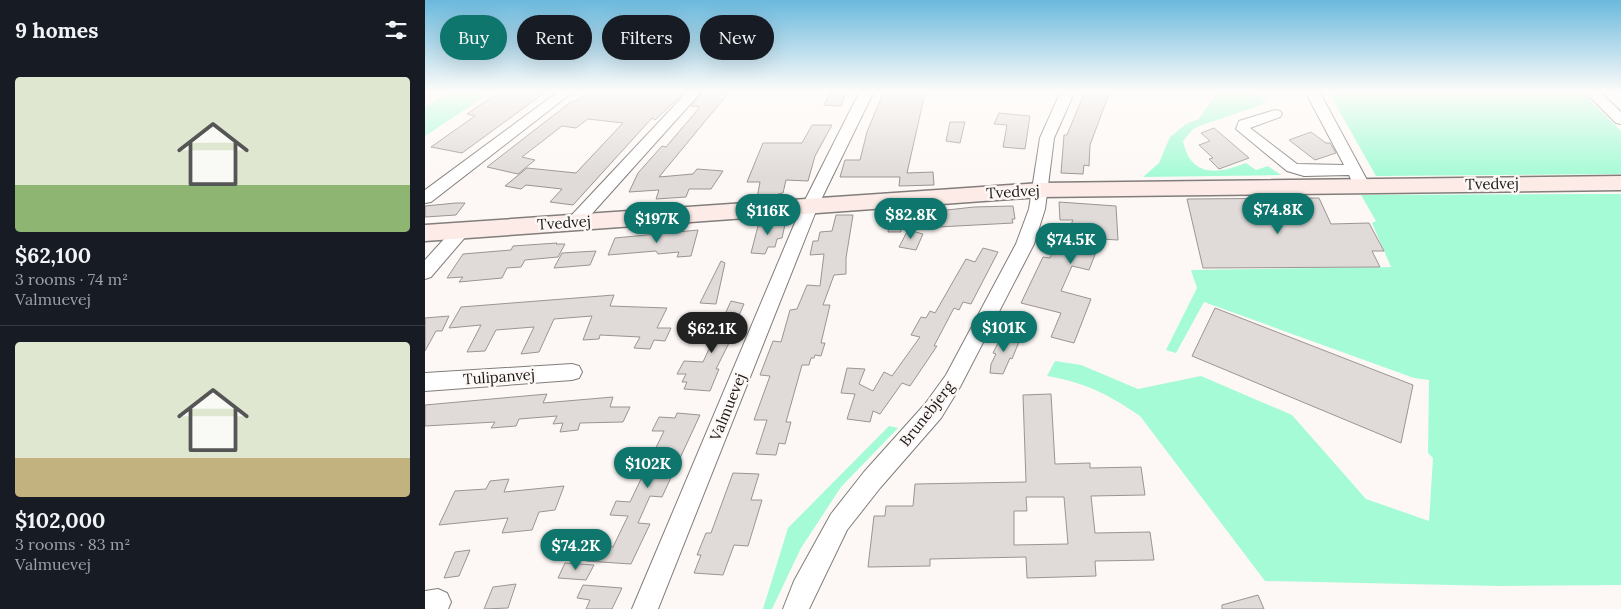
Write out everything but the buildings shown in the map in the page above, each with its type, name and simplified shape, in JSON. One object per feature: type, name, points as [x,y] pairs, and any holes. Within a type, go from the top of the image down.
[{"type":"street","points":[[425,198],[529,119]]},
{"type":"street","points":[[574,223],[669,119]]},
{"type":"street","name":"Valmuevej","points":[[645,609],[810,206],[853,119]]},
{"type":"street","name":"Brunebjerg","points":[[796,609],[807,582],[839,522],[854,501],[933,411],[953,381],[1025,244],[1037,209],[1047,138],[1055,119]]},
{"type":"street","name":"Tvedvej","points":[[1258,119],[1244,124],[1243,129],[1291,168],[1358,178]]},
{"type":"street","points":[[1328,119],[1358,178]]},
{"type":"street","name":"Tvedvej","points":[[425,233],[1040,190],[1358,178],[1621,183]]},
{"type":"street","points":[[425,272],[461,231]]},
{"type":"street","name":"Tulipanvej","points":[[425,382],[572,372]]},
{"type":"green space","points":[[425,119],[450,119],[425,136]]},
{"type":"green space","points":[[1198,119],[1218,119],[1193,129],[1183,141],[1192,162],[1199,167],[1216,171],[1246,163],[1256,170],[1268,166],[1281,175],[1143,177],[1159,163],[1170,137],[1186,124]]},
{"type":"green space","points":[[1344,119],[1609,119],[1621,131],[1621,174],[1376,176]]},
{"type":"green space","points":[[1621,194],[1621,585],[1499,586],[1265,581],[1140,416],[1095,390],[1073,382],[1047,376],[1055,361],[1081,365],[1138,389],[1201,376],[1292,415],[1366,499],[1429,521],[1433,458],[1428,453],[1429,380],[1414,378],[1204,302],[1176,353],[1166,350],[1197,288],[1191,270],[1391,267],[1372,223],[1376,221],[1361,195]]},
{"type":"green space","points":[[889,426],[898,428],[841,487],[801,548],[772,609],[763,609],[788,528]]}]
